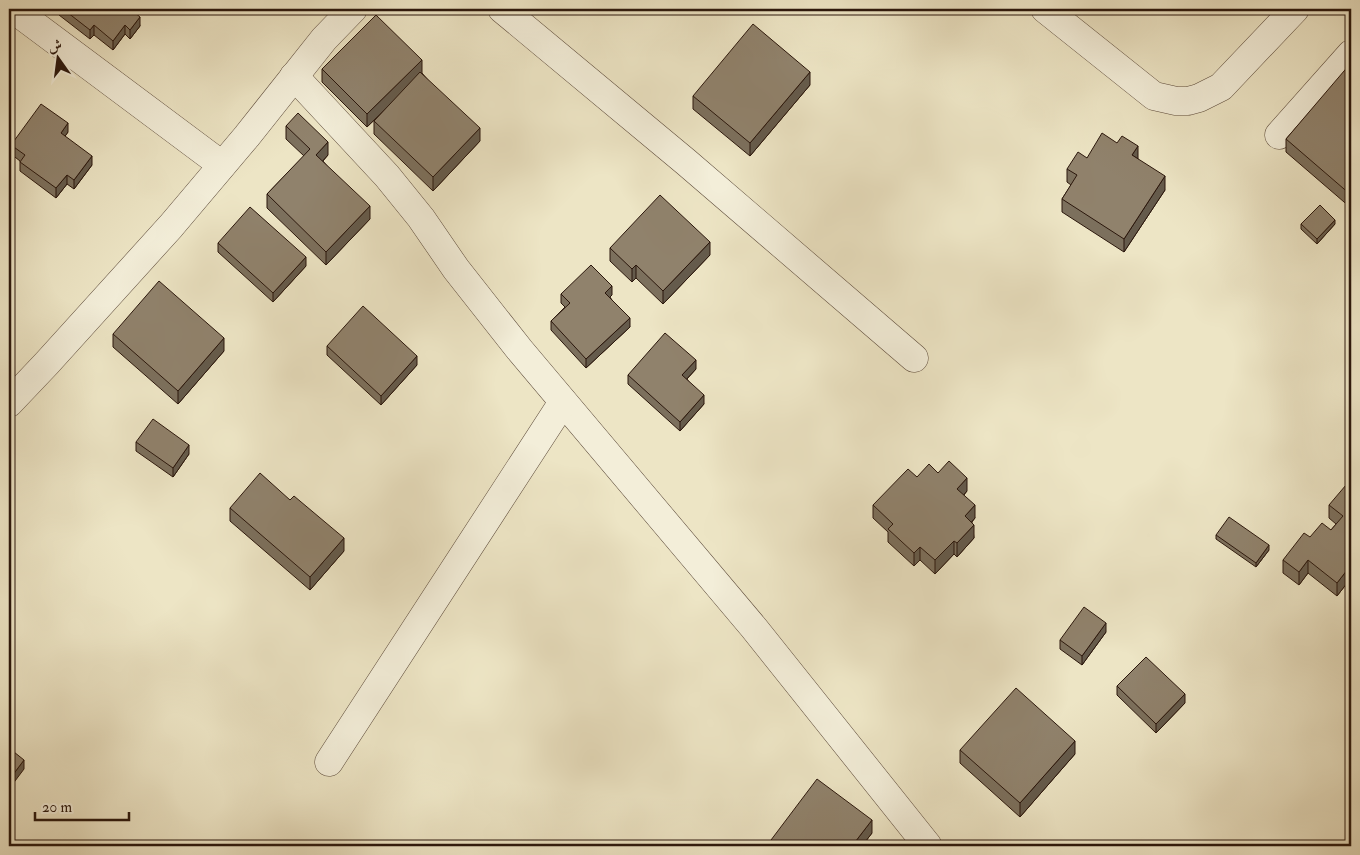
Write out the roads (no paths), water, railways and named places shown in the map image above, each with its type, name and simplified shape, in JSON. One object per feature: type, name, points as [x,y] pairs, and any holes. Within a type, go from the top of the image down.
[{"type":"street","points":[[13,9],[222,165]]},
{"type":"street","points":[[9,403],[171,226],[324,39],[353,9]]},
{"type":"street","points":[[502,9],[686,162],[914,358]]},
{"type":"street","points":[[1044,9],[1154,96],[1176,101],[1188,101],[1199,98],[1220,87],[1295,9]]},
{"type":"street","points":[[1279,135],[1351,54]]},
{"type":"street","points":[[294,76],[387,176],[519,350],[754,628],[928,846]]},
{"type":"street","points":[[329,762],[563,402]]}]
